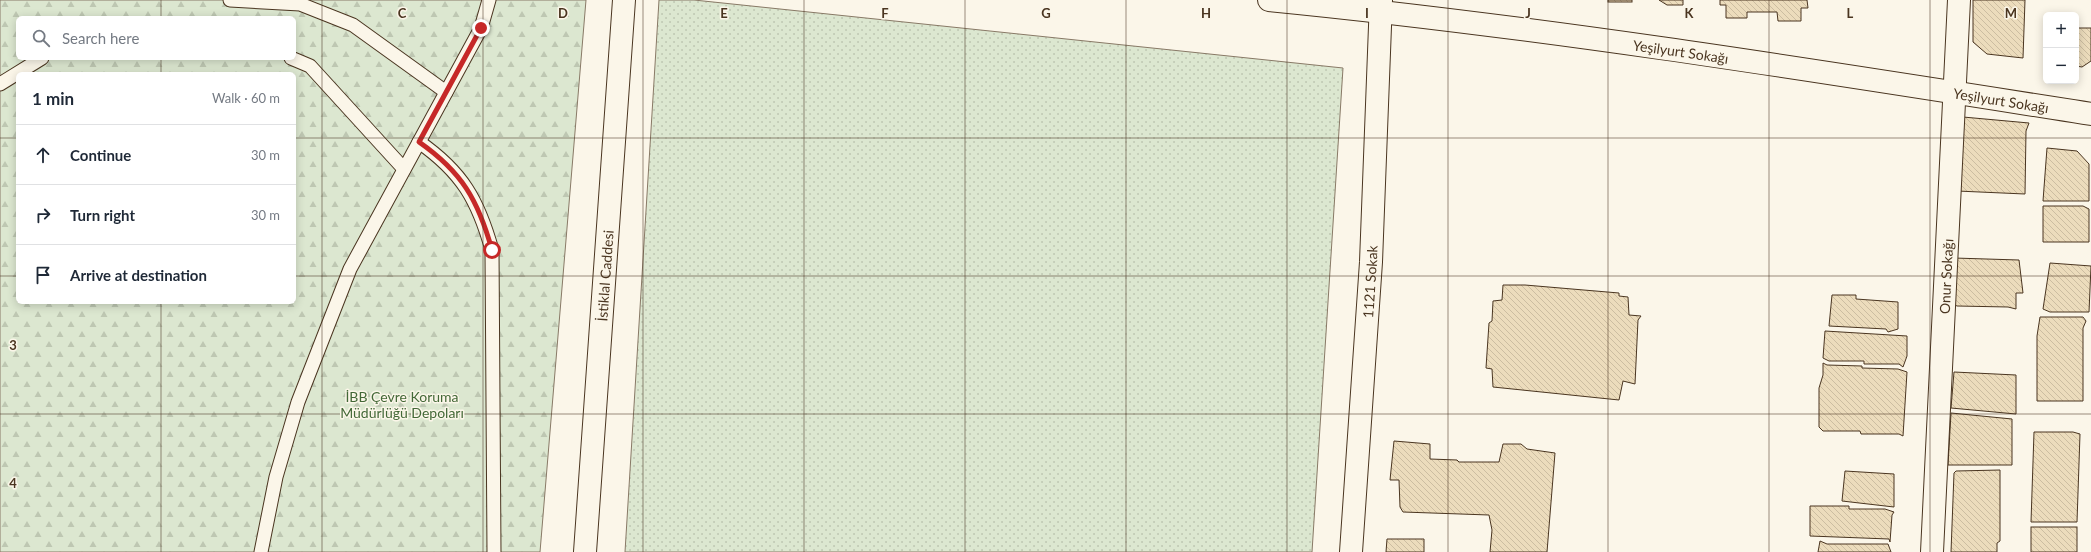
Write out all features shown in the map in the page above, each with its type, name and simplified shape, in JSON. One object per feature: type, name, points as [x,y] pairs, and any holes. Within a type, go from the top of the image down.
[{"type":"main road","name":"İstiklal Caddesi","points":[[585,552],[624,0]]},
{"type":"main road","name":"Yeşilyurt Sokağı","points":[[1269,0],[1380,6],[1955,92],[2091,114]]},
{"type":"main road","name":"Onur Sokağı","points":[[1932,552],[1959,0]]},
{"type":"main road","name":"1121 Sokak","points":[[1351,552],[1371,262],[1380,6]]},
{"type":"lane","points":[[230,0],[299,2],[353,25],[446,92]]},
{"type":"lane","points":[[261,552],[276,477],[298,402],[350,269],[481,28],[489,0]]},
{"type":"lane","points":[[19,72],[39,60]]},
{"type":"lane","points":[[296,60],[310,66],[404,169]]},
{"type":"lane","points":[[0,84],[16,74]]},
{"type":"lane","points":[[419,142],[436,154],[456,173],[472,196],[484,219],[492,250],[494,552]]},
{"type":"green space","name":"İBB Çevre Koruma Müdürlüğü Depoları","points":[[0,0],[586,0],[540,552],[0,552]]},
{"type":"green space","points":[[659,0],[694,0],[1343,68],[1312,552],[625,552]]},
{"type":"building","points":[[1608,0],[1632,0],[1632,2],[1608,2]]},
{"type":"building","points":[[1659,0],[1683,0],[1683,5],[1667,5]]},
{"type":"building","points":[[1720,0],[1807,0],[1808,8],[1801,8],[1801,21],[1778,21],[1777,12],[1747,12],[1747,18],[1726,18],[1726,5],[1720,5]]},
{"type":"building","points":[[1973,0],[2025,0],[2023,58],[1987,54],[1973,42]]},
{"type":"building","points":[[2079,28],[2091,28],[2091,61],[2082,67],[2079,66]]},
{"type":"building","points":[[1963,117],[2029,123],[2026,131],[2025,194],[1957,191]]},
{"type":"building","points":[[2047,148],[2077,151],[2089,164],[2089,201],[2043,201]]},
{"type":"building","points":[[2043,206],[2083,206],[2089,209],[2089,242],[2043,242]]},
{"type":"building","points":[[1954,258],[2019,260],[2023,293],[2016,293],[2016,309],[2008,307],[1957,306],[1951,303]]},
{"type":"building","points":[[2050,263],[2091,266],[2089,312],[2050,312],[2043,309]]},
{"type":"building","points":[[1503,285],[1525,285],[1619,293],[1619,296],[1628,297],[1629,315],[1641,316],[1638,320],[1635,384],[1623,381],[1619,400],[1493,387],[1492,369],[1486,368],[1489,323],[1492,321],[1493,301],[1502,300]]},
{"type":"building","points":[[1832,295],[1856,295],[1856,299],[1898,302],[1898,329],[1888,332],[1886,329],[1829,326]]},
{"type":"building","points":[[2040,317],[2083,317],[2086,321],[2083,328],[2083,401],[2037,401],[2037,336]]},
{"type":"building","points":[[1825,331],[1907,336],[1907,356],[1903,367],[1899,364],[1864,364],[1864,361],[1829,361],[1823,358]]},
{"type":"building","points":[[1823,363],[1827,365],[1862,366],[1862,368],[1898,369],[1907,372],[1903,436],[1899,434],[1861,434],[1860,431],[1823,431],[1819,427],[1819,388],[1823,375]]},
{"type":"building","points":[[1954,372],[2016,375],[2016,414],[1951,408]]},
{"type":"building","points":[[1951,413],[2012,419],[2012,465],[1948,465]]},
{"type":"building","points":[[2034,432],[2073,432],[2080,434],[2077,522],[2031,522]]},
{"type":"building","points":[[1394,441],[1430,444],[1430,459],[1457,460],[1459,462],[1499,462],[1503,444],[1521,444],[1527,449],[1555,453],[1547,552],[1490,552],[1492,530],[1489,515],[1403,512],[1400,507],[1399,480],[1390,480]]},
{"type":"building","points":[[2000,470],[2000,541],[1997,543],[1997,552],[1951,552],[1954,473],[1956,471]]},
{"type":"building","points":[[1845,471],[1894,474],[1894,507],[1842,501]]},
{"type":"building","points":[[1810,506],[1849,506],[1849,509],[1885,509],[1894,512],[1892,515],[1890,542],[1889,539],[1810,536]]},
{"type":"building","points":[[2031,527],[2077,527],[2077,552],[2031,552]]},
{"type":"building","points":[[1387,539],[1424,539],[1424,552],[1386,552]]},
{"type":"building","points":[[1820,541],[1827,544],[1888,544],[1891,552],[1818,552]]},
{"type":"route","points":[[481,28],[419,142],[436,154],[456,173],[472,196],[484,219],[492,250]]}]
